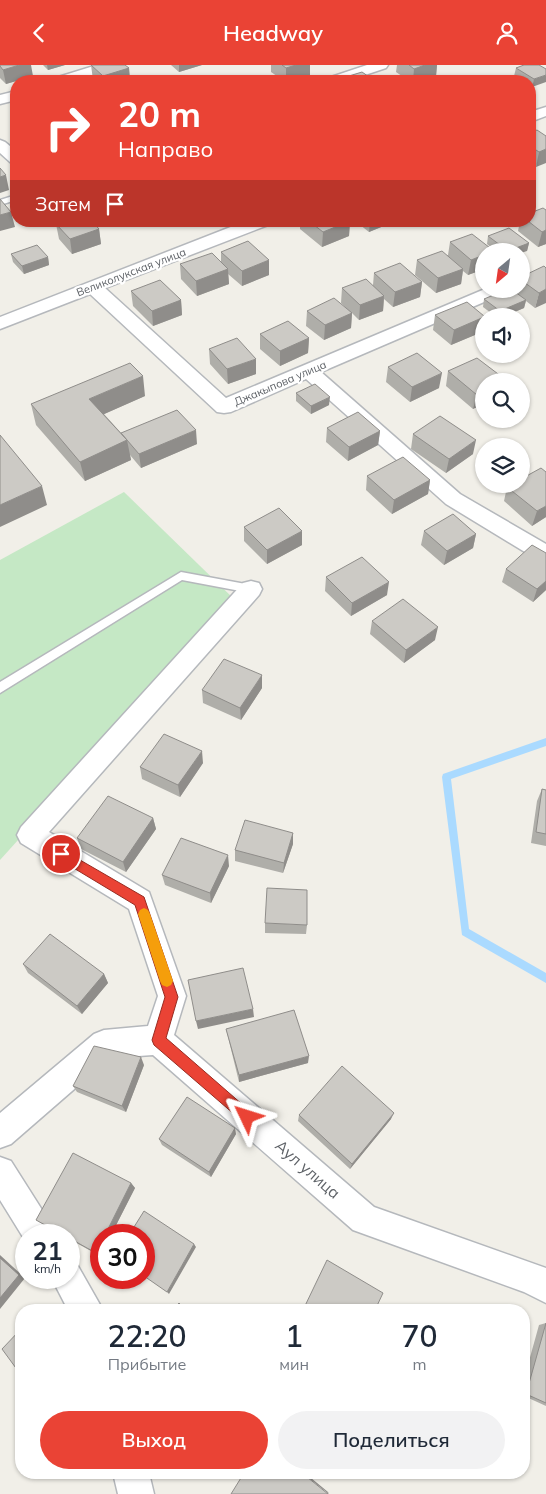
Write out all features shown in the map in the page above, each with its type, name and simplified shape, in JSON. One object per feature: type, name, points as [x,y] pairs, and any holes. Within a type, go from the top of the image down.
[{"type":"street","points":[[80,75],[112,65]]},
{"type":"street","points":[[351,75],[382,65]]},
{"type":"street","points":[[0,145],[10,154]]},
{"type":"street","name":"Великолукская улица","points":[[0,323],[247,227]]},
{"type":"street","name":"Джакыпова улица","points":[[93,287],[224,407],[478,298]]},
{"type":"street","points":[[308,371],[453,499],[546,554]]},
{"type":"street","points":[[0,1133],[104,1044],[158,1040],[172,997],[140,901],[30,835],[251,589]]},
{"type":"street","name":"Аул улица","points":[[158,1040],[364,1219],[533,1279],[546,1287]]},
{"type":"street","points":[[0,1172],[33,1224]]},
{"type":"street","points":[[74,1289],[83,1304]]},
{"type":"street","points":[[132,1479],[136,1494]]},
{"type":"lane","points":[[0,688],[181,576],[251,589]]},
{"type":"green space","points":[[124,492],[235,600],[0,860],[0,560]]},
{"type":"building","points":[[0,65],[19,65],[3,70]]},
{"type":"building","points":[[91,65],[125,65],[129,68],[106,75],[102,75]]},
{"type":"building","points":[[282,65],[296,65],[286,68]]},
{"type":"building","points":[[409,65],[425,65],[414,69]]},
{"type":"building","points":[[524,65],[539,65],[546,69],[546,75],[536,78],[536,75],[527,75],[516,68]]},
{"type":"building","points":[[362,72],[366,75],[352,75]]},
{"type":"building","points":[[536,130],[546,136],[546,149],[539,152],[536,150]]},
{"type":"building","points":[[0,168],[6,175],[0,177]]},
{"type":"building","points":[[0,199],[10,212],[0,215]]},
{"type":"building","points":[[543,208],[546,210],[546,230],[542,232],[536,227],[536,211]]},
{"type":"building","points":[[59,227],[97,227],[99,229],[70,239]]},
{"type":"building","points":[[317,227],[335,227],[323,232]]},
{"type":"building","points":[[509,228],[529,243],[497,243],[488,236]]},
{"type":"building","points":[[472,234],[484,243],[475,243],[475,258],[471,260],[450,242]]},
{"type":"building","points":[[248,241],[269,260],[242,271],[221,252]]},
{"type":"building","points":[[37,245],[48,257],[22,266],[11,254]]},
{"type":"building","points":[[442,251],[463,269],[438,278],[417,260]]},
{"type":"building","points":[[212,253],[228,269],[196,281],[180,264]]},
{"type":"building","points":[[400,263],[422,282],[395,292],[374,273]]},
{"type":"building","points":[[544,266],[546,268],[546,289],[539,293],[530,286],[530,273]]},
{"type":"building","points":[[366,279],[384,296],[360,305],[342,288]]},
{"type":"building","points":[[160,280],[181,300],[152,311],[131,291]]},
{"type":"building","points":[[334,298],[352,313],[325,325],[307,311]]},
{"type":"building","points":[[523,298],[526,300],[507,308],[496,308],[484,299]]},
{"type":"building","points":[[467,302],[475,309],[475,321],[454,330],[435,315]]},
{"type":"building","points":[[288,321],[309,338],[280,351],[260,334]]},
{"type":"building","points":[[237,338],[256,359],[227,369],[209,349]]},
{"type":"building","points":[[417,353],[442,373],[412,387],[388,367]]},
{"type":"building","points":[[475,359],[475,363],[484,363],[497,373],[475,373],[475,393],[448,371]]},
{"type":"building","points":[[130,363],[143,376],[89,399],[127,440],[80,462],[31,404]]},
{"type":"building","points":[[315,384],[330,397],[311,406],[296,393]]},
{"type":"building","points":[[177,410],[196,430],[139,454],[121,433]]},
{"type":"building","points":[[358,412],[380,431],[349,447],[327,428]]},
{"type":"building","points":[[440,416],[475,441],[449,459],[413,434]]},
{"type":"building","points":[[0,435],[42,486],[0,505]]},
{"type":"building","points":[[403,457],[430,480],[394,500],[367,476]]},
{"type":"building","points":[[541,468],[546,472],[546,506],[537,511],[514,493],[530,493],[530,474]]},
{"type":"building","points":[[279,508],[302,531],[267,550],[244,527]]},
{"type":"building","points":[[453,514],[476,534],[447,551],[424,531]]},
{"type":"building","points":[[532,545],[546,553],[546,581],[537,589],[506,569]]},
{"type":"building","points":[[362,557],[389,582],[352,603],[326,577]]},
{"type":"building","points":[[403,599],[438,627],[406,650],[372,621]]},
{"type":"building","points":[[224,659],[262,675],[240,708],[202,690]]},
{"type":"building","points":[[164,734],[202,751],[178,785],[140,767]]},
{"type":"building","points":[[542,789],[546,790],[546,834],[536,832]]},
{"type":"building","points":[[108,796],[153,818],[123,862],[77,838]]},
{"type":"building","points":[[245,820],[293,833],[284,863],[235,850]]},
{"type":"building","points":[[181,838],[228,855],[210,893],[162,875]]},
{"type":"building","points":[[267,888],[307,890],[307,925],[265,923]]},
{"type":"building","points":[[50,934],[104,974],[77,1006],[23,964]]},
{"type":"building","points":[[243,968],[253,1009],[196,1021],[188,980]]},
{"type":"building","points":[[294,1010],[309,1056],[239,1075],[226,1029]]},
{"type":"building","points":[[94,1046],[141,1057],[122,1106],[73,1086]]},
{"type":"building","points":[[342,1066],[394,1113],[352,1164],[299,1115]]},
{"type":"building","points":[[187,1097],[235,1128],[209,1172],[159,1139]]},
{"type":"building","points":[[73,1153],[131,1183],[110,1224],[90,1224],[90,1250],[80,1244],[80,1224],[43,1224],[36,1220]]},
{"type":"building","points":[[144,1211],[194,1244],[167,1292],[155,1284],[155,1224],[136,1224]]},
{"type":"building","points":[[0,1258],[15,1271],[15,1280],[0,1298]]},
{"type":"building","points":[[327,1260],[383,1293],[378,1304],[306,1304]]},
{"type":"building","points":[[546,1323],[546,1403],[530,1396],[530,1380]]},
{"type":"building","points":[[15,1335],[15,1367],[2,1349]]},
{"type":"building","points":[[240,1479],[309,1479],[328,1494],[231,1494]]},
{"type":"waterway","points":[[546,742],[446,777],[465,932],[546,978]]},
{"type":"slow traffic","points":[[144,914],[167,981]]},
{"type":"route","points":[[61,854],[140,901],[172,997],[158,1040],[247,1117]]}]
